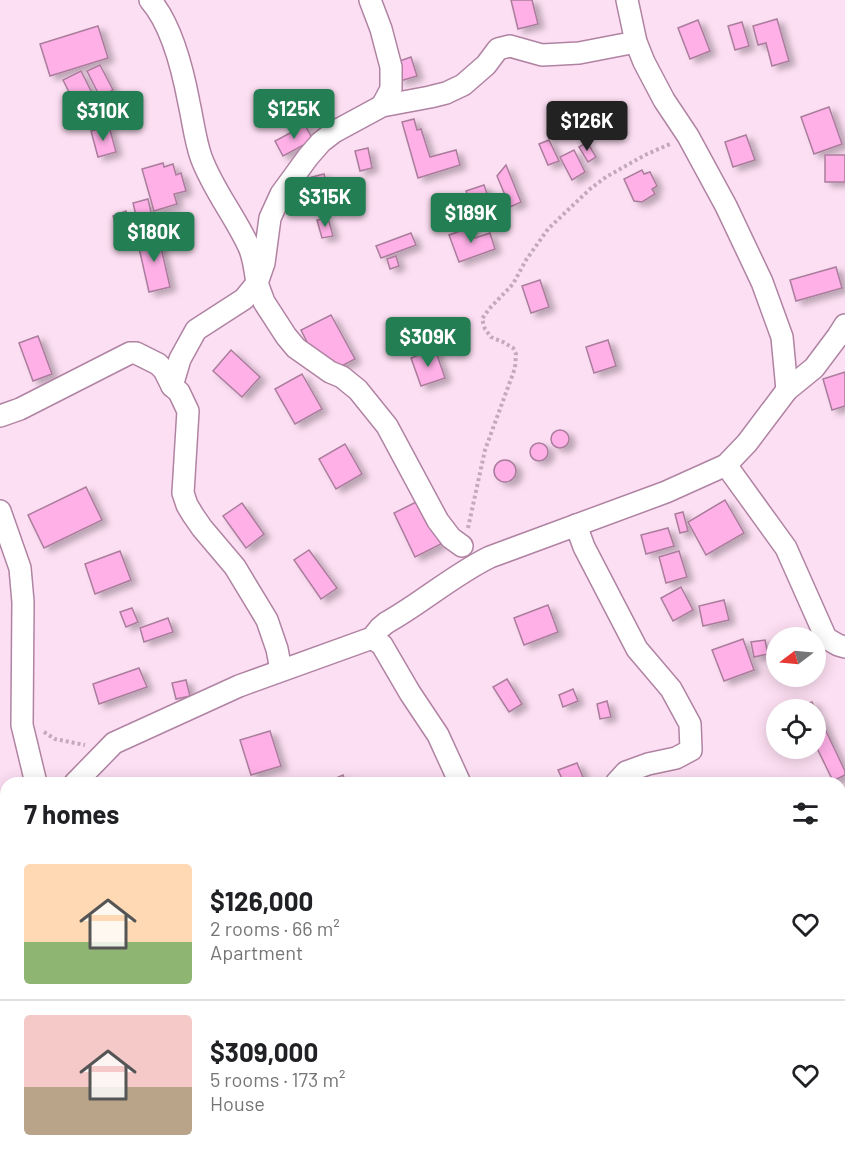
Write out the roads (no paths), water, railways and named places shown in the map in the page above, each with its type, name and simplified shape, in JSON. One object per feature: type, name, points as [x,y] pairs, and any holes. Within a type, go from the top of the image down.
[{"type":"street","points":[[150,0],[165,25],[177,54],[200,155],[210,179],[250,249],[257,283],[264,302],[296,348],[330,372],[342,377],[368,400],[387,426],[438,521],[451,538],[462,546]]},
{"type":"street","points":[[370,0],[381,29],[391,67],[391,89],[382,106]]},
{"type":"street","points":[[627,0],[636,42],[644,62],[663,100],[688,136],[726,206],[762,282],[782,337],[787,390]]},
{"type":"street","points":[[172,386],[180,359],[196,330],[244,299],[257,283],[264,263],[270,218],[281,194],[308,157],[321,142],[334,132],[382,106],[446,93],[463,85],[486,65],[498,49],[510,46],[542,55],[579,53],[636,42]]},
{"type":"street","points":[[80,777],[114,743],[238,686],[372,638],[386,623],[439,590],[467,568],[498,554],[666,492],[726,465],[787,390],[813,368],[845,325]]},
{"type":"street","points":[[0,416],[20,409],[130,353],[136,353],[158,363],[172,386],[179,392],[188,411],[183,493],[187,505],[202,528],[236,567],[260,607],[273,634],[281,670]]},
{"type":"street","points":[[726,465],[786,548],[826,638],[845,646]]},
{"type":"street","points":[[0,511],[20,568],[24,644],[22,725],[35,777]]},
{"type":"street","points":[[576,525],[584,547],[637,649],[671,688],[690,724],[691,750],[676,758],[626,772],[621,777]]},
{"type":"street","points":[[372,638],[382,645],[438,735],[457,777]]}]
